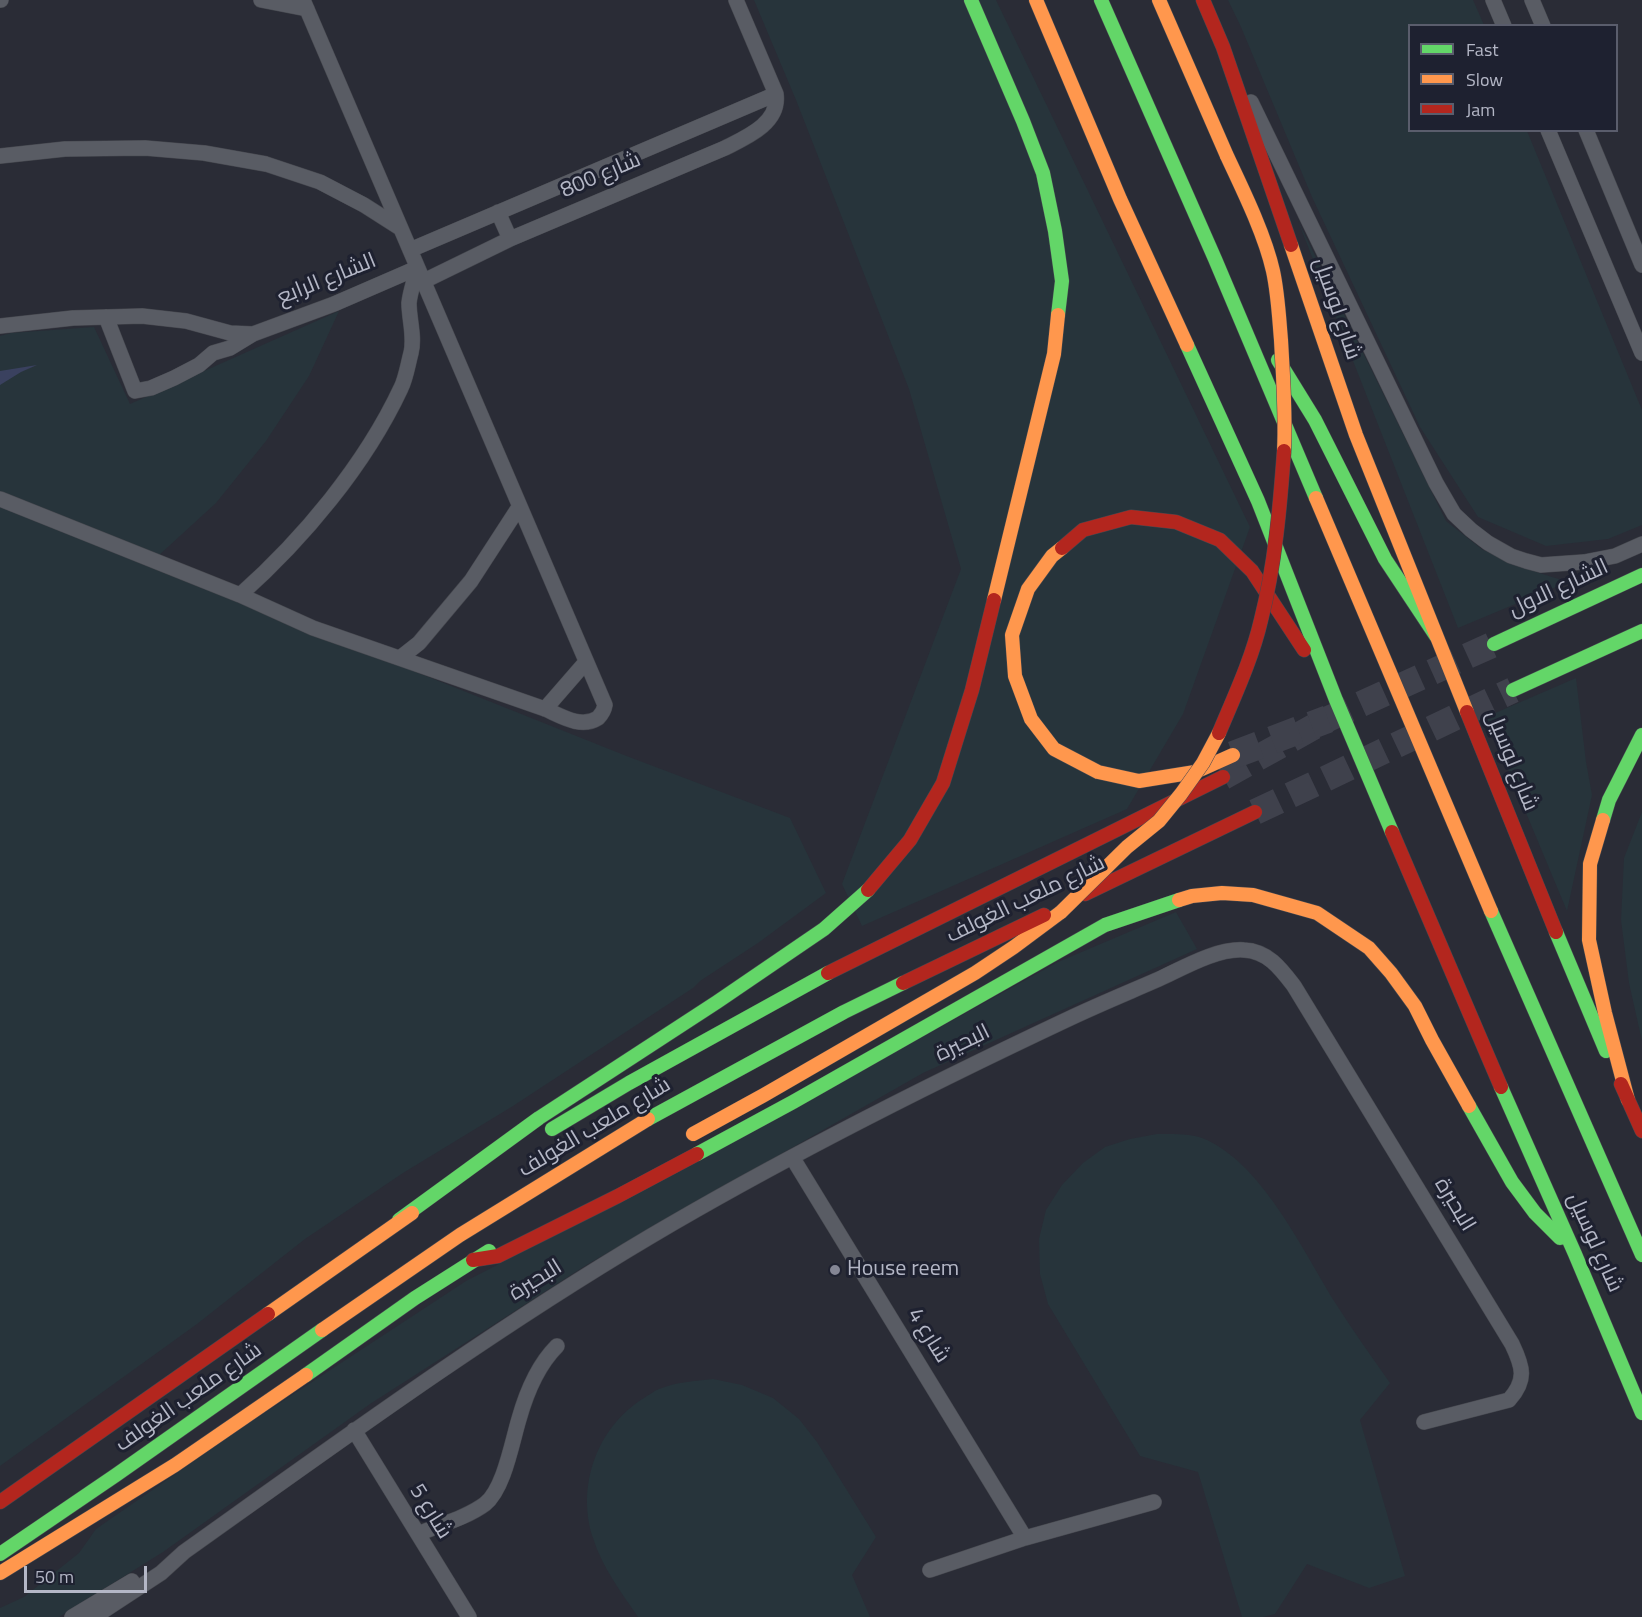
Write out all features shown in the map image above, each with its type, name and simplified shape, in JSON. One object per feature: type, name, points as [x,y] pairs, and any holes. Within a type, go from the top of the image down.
[{"type":"main road","points":[[399,1220],[539,1118],[824,929],[872,887],[910,840],[943,783],[972,690],[1054,354],[1062,281],[1044,173],[971,0]]},
{"type":"main road","name":"شارع لوسيل","points":[[1036,0],[1120,199],[1258,501],[1336,700],[1642,1413]]},
{"type":"main road","name":"شارع لوسيل","points":[[1101,0],[1215,259],[1488,906],[1642,1255]]},
{"type":"main road","points":[[1159,0],[1217,136]]},
{"type":"main road","points":[[1203,0],[1223,47]]},
{"type":"main road","name":"شارع لوسيل","points":[[1223,47],[1356,435],[1575,979],[1642,1131]]},
{"type":"main road","points":[[686,1138],[975,973],[1061,912],[1127,847],[1159,821],[1203,763],[1219,733],[1245,670],[1261,622],[1271,571],[1282,480],[1285,429],[1278,306],[1273,271],[1240,183],[1217,136],[1165,48]]},
{"type":"main road","points":[[1215,259],[1315,420],[1385,559],[1436,636]]},
{"type":"main road","points":[[1233,755],[1195,772],[1139,781],[1098,772],[1054,749],[1031,719],[1015,676],[1012,635],[1028,589],[1052,556],[1083,530],[1131,517],[1176,522],[1220,540],[1252,571],[1336,700]]},
{"type":"main road","name":"الشارع الاول","points":[[1494,644],[1642,575]]},
{"type":"main road","points":[[1513,690],[1642,631]]},
{"type":"main road","points":[[1628,1100],[1589,940],[1590,864],[1609,800],[1642,735]]},
{"type":"main road","name":"شارع ملعب الغولف","points":[[539,1137],[629,1083],[820,977],[1223,777]]},
{"type":"main road","name":"شارع ملعب الغولف","points":[[0,1554],[413,1266],[639,1124],[844,1012],[1255,812]]},
{"type":"main road","points":[[473,1260],[498,1256],[638,1185],[793,1102],[1105,925],[1170,902],[1192,896],[1222,893],[1253,895],[1317,913],[1369,948],[1415,1006],[1512,1182],[1535,1213],[1575,1254]]},
{"type":"main road","name":"شارع ملعب الغولف","points":[[0,1502],[399,1220],[519,1149]]},
{"type":"main road","points":[[0,1573],[139,1490],[349,1343],[473,1260],[534,1223]]},
{"type":"street","points":[[0,499],[240,595],[313,628],[545,709],[581,724],[594,720],[603,713],[605,705],[585,663],[305,4],[261,0]]},
{"type":"street","points":[[736,0],[776,94]]},
{"type":"street","points":[[1493,0],[1503,24]]},
{"type":"street","points":[[1532,0],[1542,24]]},
{"type":"street","name":"شارع لوسيل","points":[[1223,47],[1436,483],[1454,514],[1488,543],[1511,556]]},
{"type":"street","name":"شارع 800","points":[[410,250],[776,94],[776,105],[772,114],[760,129],[749,137],[510,239],[420,274]]},
{"type":"street","points":[[1549,132],[1642,353]]},
{"type":"street","points":[[1587,132],[1642,266]]},
{"type":"street","points":[[0,156],[65,149],[145,148],[204,153],[266,164],[320,182],[364,205],[400,228]]},
{"type":"street","points":[[498,212],[510,239]]},
{"type":"street","points":[[240,595],[261,577],[325,507],[349,476],[377,432],[402,386],[412,349],[409,302],[420,274]]},
{"type":"street","name":"الشارع الرابع","points":[[106,317],[135,391],[151,388],[174,378],[213,353],[230,348],[253,334],[420,274]]},
{"type":"street","name":"الشارع الرابع","points":[[0,326],[73,318],[142,316],[186,321],[230,333],[253,334]]},
{"type":"street","points":[[400,658],[419,644],[471,581],[519,507]]},
{"type":"street","name":"الشارع الاول","points":[[1511,556],[1541,565],[1564,565],[1616,556],[1642,544]]},
{"type":"street","points":[[545,709],[585,663]]},
{"type":"street","name":"البحيرة","points":[[94,1617],[161,1572],[184,1552],[354,1430],[469,1351],[651,1236],[792,1157],[959,1071],[1192,964],[1217,954],[1241,949],[1267,956],[1294,986],[1512,1344],[1521,1365],[1522,1377],[1518,1390],[1509,1400],[1424,1422]]},
{"type":"street","name":"شارع 4","points":[[792,1157],[1025,1538]]},
{"type":"street","points":[[418,1534],[472,1512],[487,1502],[501,1480],[528,1394],[546,1357],[556,1346]]},
{"type":"street","name":"شارع 5","points":[[354,1430],[469,1617]]},
{"type":"street","points":[[930,1570],[1025,1538],[1154,1502]]},
{"type":"street","name":"البحيرة","points":[[72,1617],[155,1566],[184,1552]]},
{"type":"shaded area","points":[[754,0],[996,0],[1250,527],[1183,714],[1127,809],[862,926],[842,884],[961,569],[909,389],[796,100]]},
{"type":"shaded area","points":[[1228,0],[1473,0],[1484,24],[1408,24],[1408,132],[1527,132],[1642,410],[1642,525],[1608,539],[1546,546],[1478,517],[1420,427],[1312,197]]},
{"type":"shaded area","points":[[1298,221],[1446,521],[1483,550],[1530,570],[1568,582],[1458,628]]},
{"type":"shaded area","points":[[339,311],[309,376],[266,441],[216,503],[157,557],[0,493],[0,336],[11,333],[94,327],[130,404]]},
{"type":"shaded area","points":[[0,506],[624,755],[790,818],[826,893],[693,988],[513,1106],[403,1173],[305,1239],[197,1324],[0,1466]]},
{"type":"shaded area","points":[[1576,678],[1592,795],[1567,911],[1486,717]]},
{"type":"shaded area","points":[[1642,812],[1642,1041],[1629,983],[1621,920],[1624,858]]},
{"type":"shaded area","points":[[1176,912],[1197,949],[923,1073],[588,1264],[370,1404],[163,1552],[59,1617],[0,1617],[0,1608],[24,1597],[79,1553],[96,1529],[248,1424],[466,1281],[684,1169],[1058,962]]},
{"type":"shaded area","points":[[1157,1134],[1183,1134],[1207,1140],[1228,1153],[1247,1170],[1280,1212],[1342,1314],[1390,1383],[1360,1420],[1405,1576],[1369,1588],[1307,1564],[1275,1614],[1263,1617],[1242,1617],[1198,1472],[1140,1456],[1048,1304],[1040,1274],[1039,1239],[1046,1210],[1062,1185],[1083,1163],[1105,1147]]},
{"type":"shaded area","points":[[713,1379],[742,1385],[773,1398],[799,1419],[817,1442],[876,1537],[852,1575],[870,1617],[638,1617],[619,1589],[597,1549],[588,1518],[589,1478],[594,1459],[614,1425],[644,1398],[672,1385]]},
{"type":"water","points":[[37,365],[21,372],[0,385],[0,371]]},
{"type":"tunnel","points":[[1223,777],[1328,719],[1494,644]]},
{"type":"tunnel","points":[[1255,812],[1513,690]]},
{"type":"tunnel","points":[[1233,755],[1328,719]]},
{"type":"traffic: fast","points":[[971,0],[1043,173],[1062,281],[1058,315]]},
{"type":"traffic: fast","points":[[1101,0],[1215,259],[1316,498]]},
{"type":"traffic: fast","points":[[1187,345],[1258,501],[1336,700],[1392,832]]},
{"type":"traffic: fast","points":[[1278,360],[1315,420],[1385,559],[1436,636]]},
{"type":"traffic: fast","points":[[1494,644],[1642,575]]},
{"type":"traffic: fast","points":[[1513,690],[1642,631]]},
{"type":"traffic: fast","points":[[1603,820],[1609,800],[1642,735]]},
{"type":"traffic: fast","points":[[399,1220],[539,1118],[824,929],[868,890]]},
{"type":"traffic: fast","points":[[697,1154],[1105,925],[1179,900]]},
{"type":"traffic: fast","points":[[1491,911],[1642,1255]]},
{"type":"traffic: fast","points":[[1556,932],[1606,1051]]},
{"type":"traffic: fast","points":[[552,1129],[629,1083],[828,973]]},
{"type":"traffic: fast","points":[[648,1119],[844,1012],[903,983]]},
{"type":"traffic: fast","points":[[1501,1087],[1642,1413]]},
{"type":"traffic: fast","points":[[1469,1106],[1512,1182],[1535,1213],[1560,1238]]},
{"type":"traffic: fast","points":[[306,1375],[415,1298],[489,1251]]},
{"type":"traffic: fast","points":[[0,1554],[322,1330]]},
{"type":"traffic: slow","points":[[1036,0],[1120,199],[1187,345]]},
{"type":"traffic: slow","points":[[1159,0],[1227,156]]},
{"type":"traffic: slow","points":[[1227,156],[1259,228],[1275,280],[1283,382],[1284,451]]},
{"type":"traffic: slow","points":[[1291,245],[1356,435],[1467,712]]},
{"type":"traffic: slow","points":[[994,600],[1054,354],[1058,315]]},
{"type":"traffic: slow","points":[[1316,498],[1491,911]]},
{"type":"traffic: slow","points":[[1062,548],[1052,556],[1028,589],[1012,635],[1015,676],[1031,719],[1054,749],[1098,772],[1139,781],[1195,772],[1233,755]]},
{"type":"traffic: slow","points":[[1061,912],[1127,847],[1159,821],[1203,763],[1219,733]]},
{"type":"traffic: slow","points":[[1603,820],[1590,864],[1589,940],[1628,1100]]},
{"type":"traffic: slow","points":[[1179,900],[1192,896],[1222,893],[1253,895],[1317,913],[1369,948],[1415,1006],[1469,1106]]},
{"type":"traffic: slow","points":[[693,1134],[975,973],[1061,912]]},
{"type":"traffic: slow","points":[[322,1330],[460,1235],[648,1119]]},
{"type":"traffic: slow","points":[[268,1314],[412,1213]]},
{"type":"traffic: slow","points":[[0,1573],[175,1465],[306,1375]]},
{"type":"traffic: jam","points":[[1203,0],[1223,47],[1291,245]]},
{"type":"traffic: jam","points":[[1219,733],[1253,649],[1266,599],[1276,536],[1284,451]]},
{"type":"traffic: jam","points":[[1062,548],[1083,530],[1131,517],[1176,522],[1220,540],[1252,571],[1304,650]]},
{"type":"traffic: jam","points":[[868,890],[910,840],[943,783],[972,690],[994,600]]},
{"type":"traffic: jam","points":[[1467,712],[1556,932]]},
{"type":"traffic: jam","points":[[828,973],[1223,777]]},
{"type":"traffic: jam","points":[[1085,894],[1255,812]]},
{"type":"traffic: jam","points":[[1392,832],[1501,1087]]},
{"type":"traffic: jam","points":[[903,983],[1044,915]]},
{"type":"traffic: jam","points":[[1621,1084],[1642,1131]]},
{"type":"traffic: jam","points":[[473,1260],[498,1256],[697,1154]]},
{"type":"traffic: jam","points":[[0,1502],[268,1314]]},
{"type":"place","name":"House reem","points":[[835,1270]]}]
